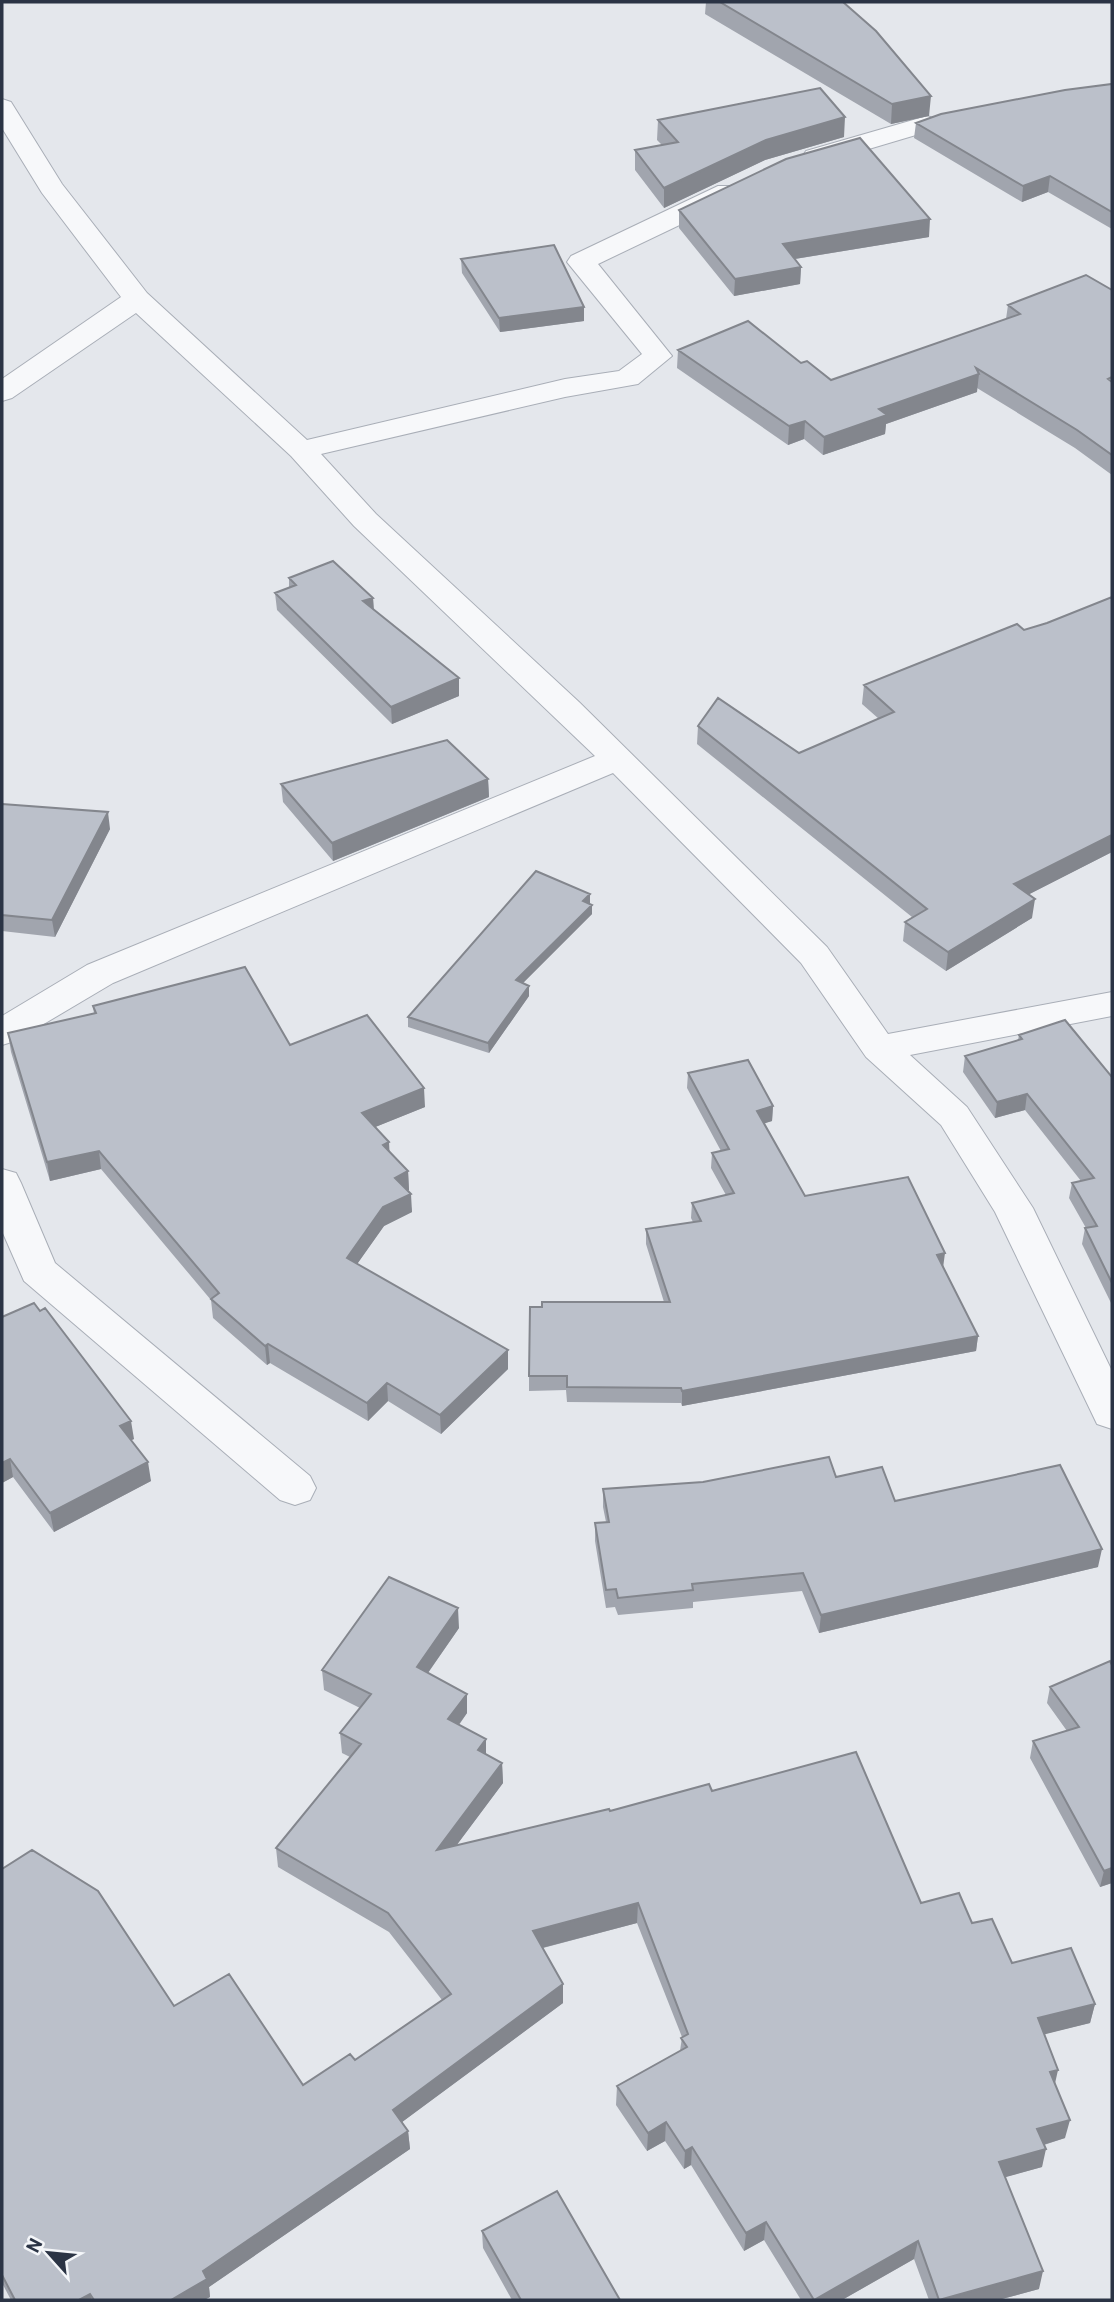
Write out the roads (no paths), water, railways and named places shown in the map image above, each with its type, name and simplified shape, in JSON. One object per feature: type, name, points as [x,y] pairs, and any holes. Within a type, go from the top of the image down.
[{"type":"street","points":[[2,107],[51,187],[137,299],[300,450],[365,520],[618,759],[814,955],[879,1048],[954,1116],[1013,1208],[1112,1413]]},
{"type":"street","points":[[788,164],[927,124]]},
{"type":"street","points":[[300,450],[565,388],[628,378],[658,356],[582,261],[751,180]]},
{"type":"street","points":[[2,392],[137,299]]},
{"type":"street","points":[[2,1032],[100,974],[618,759]]},
{"type":"street","points":[[879,1048],[1112,1004]]},
{"type":"street","points":[[2,1183],[38,1271],[295,1488]]}]
